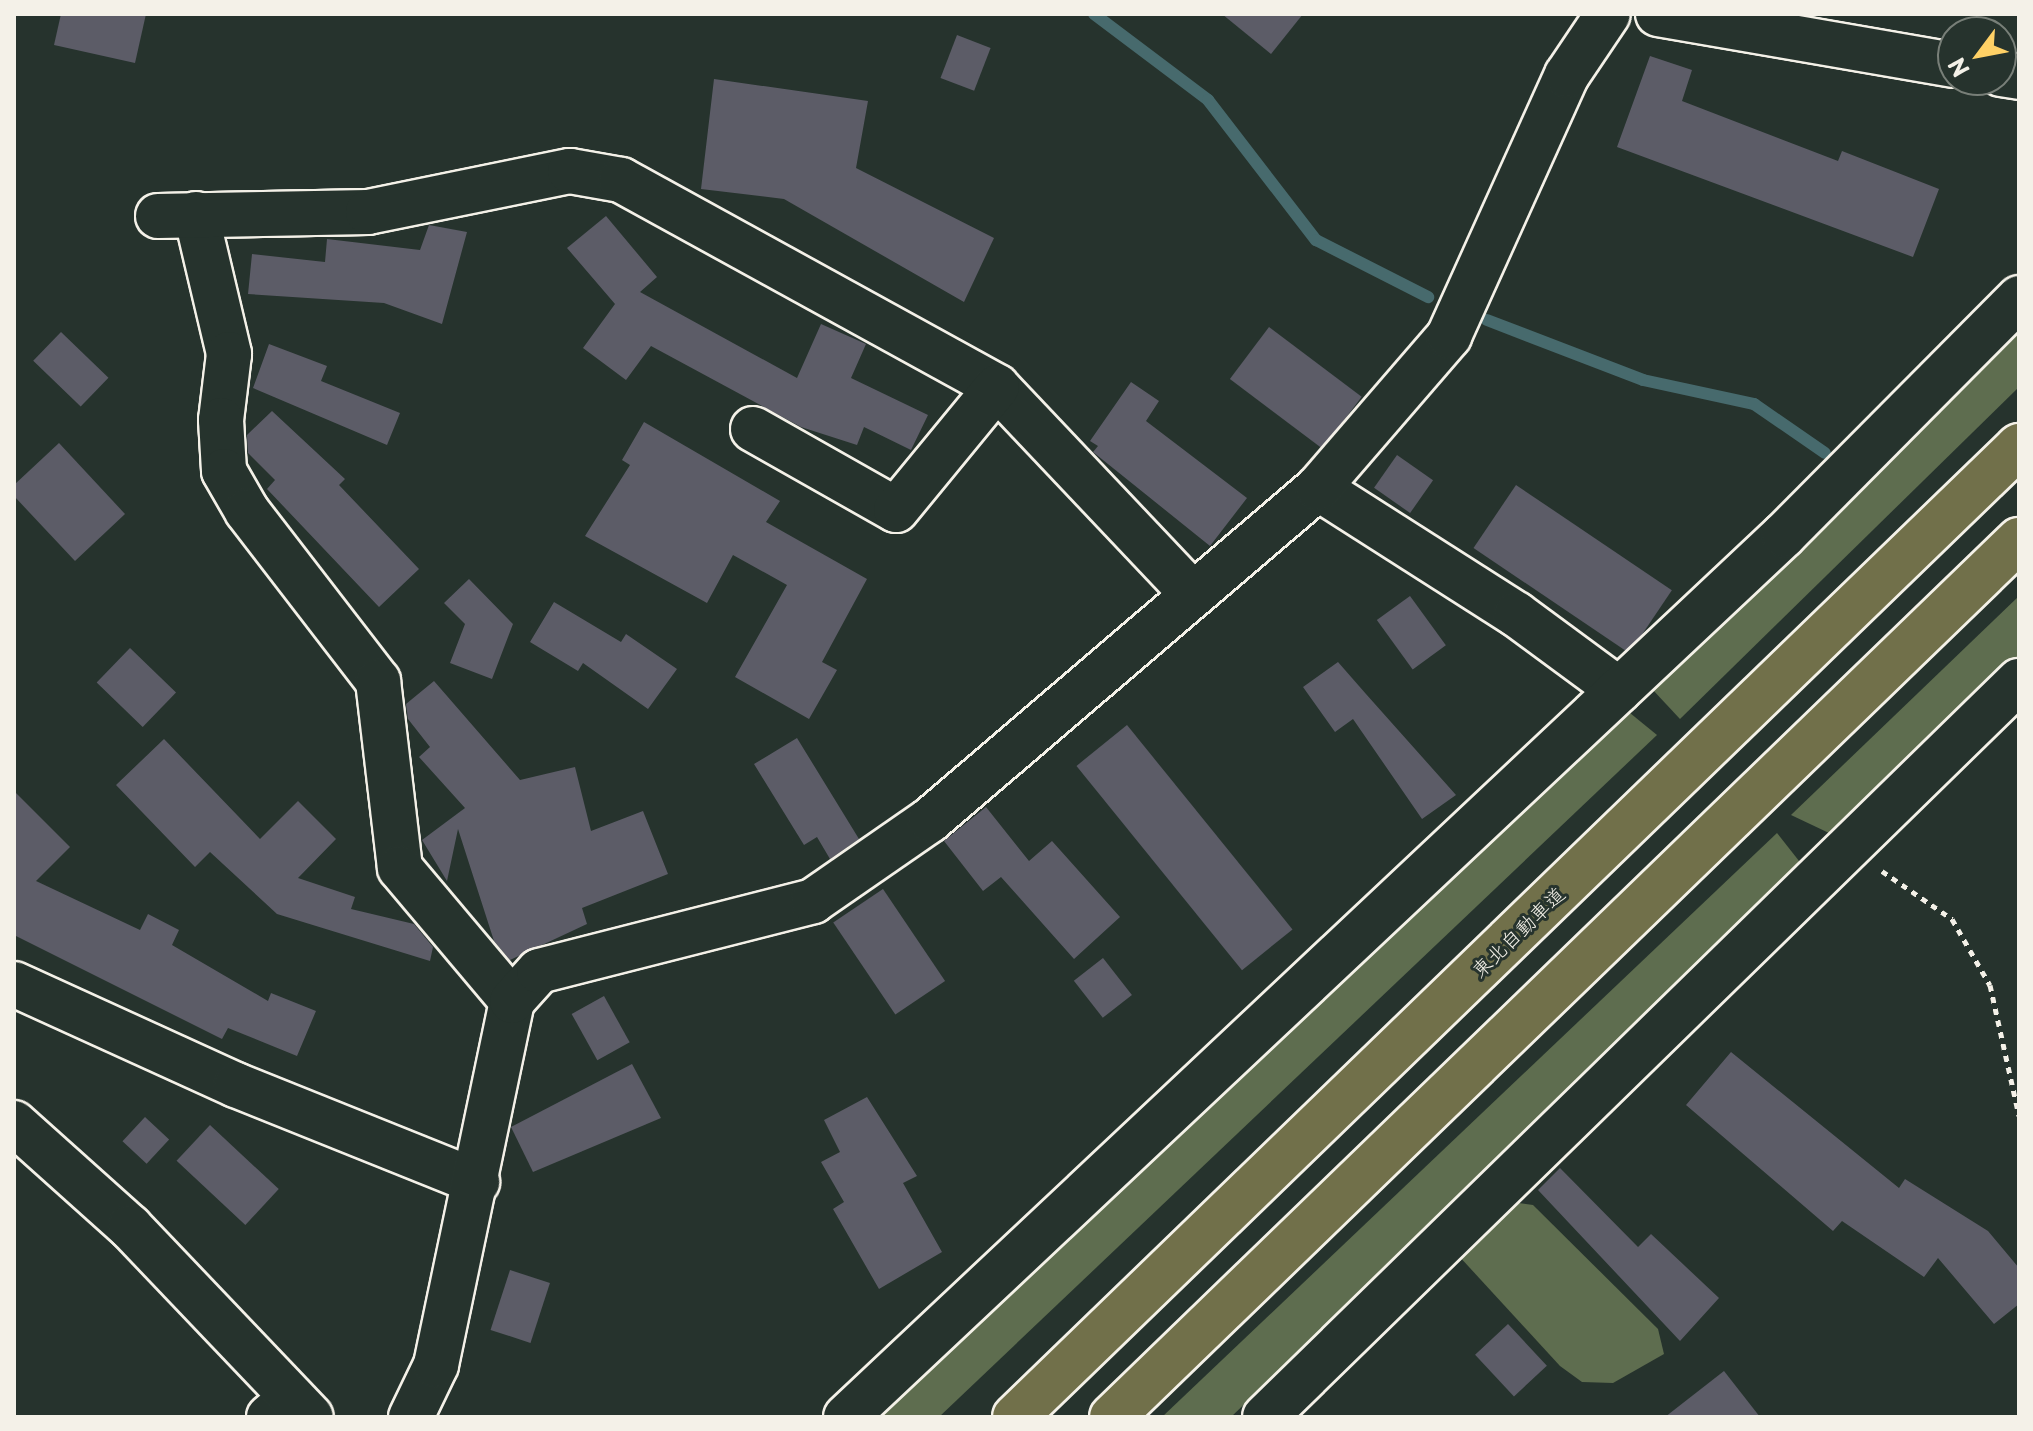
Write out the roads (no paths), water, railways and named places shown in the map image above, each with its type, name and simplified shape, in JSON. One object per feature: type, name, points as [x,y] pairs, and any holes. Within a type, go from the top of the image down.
[{"type":"highway","name":"東北自動車道","points":[[1015,1417],[2019,446]]},
{"type":"highway","points":[[1112,1417],[2019,540]]},
{"type":"street","points":[[411,1417],[436,1365],[477,1182],[490,1079],[512,1001],[539,971],[813,901],[930,820],[1318,488],[1449,336],[1567,75],[1608,14]]},
{"type":"street","points":[[1658,14],[1937,62]]},
{"type":"street","points":[[512,1001],[400,868],[378,681],[247,511],[224,471],[221,420],[229,354],[177,215],[368,212],[570,171],[621,180],[997,387],[1192,593]]},
{"type":"street","points":[[846,1417],[1619,690],[2019,298]]},
{"type":"street","points":[[753,429],[896,510],[997,387]]},
{"type":"street","points":[[1318,488],[1516,614],[1619,690]]},
{"type":"street","points":[[1265,1417],[2019,681]]},
{"type":"street","points":[[14,984],[236,1085],[477,1182]]},
{"type":"street","points":[[14,1123],[130,1227],[291,1411]]},
{"type":"waterway","points":[[1094,14],[1208,100],[1316,240],[1428,297]]},
{"type":"waterway","points":[[1487,320],[1643,380],[1754,404],[1825,453]]}]
